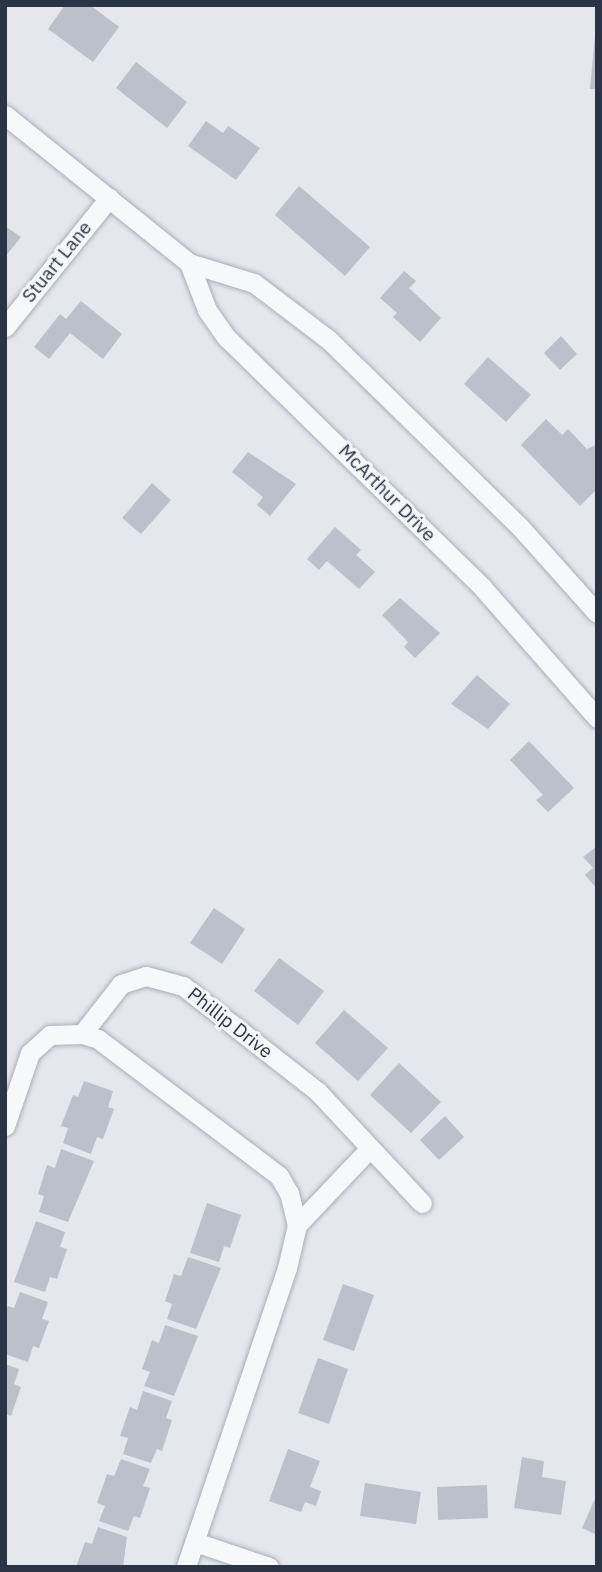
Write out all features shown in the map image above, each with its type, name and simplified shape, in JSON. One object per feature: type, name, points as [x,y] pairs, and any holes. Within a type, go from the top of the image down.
[{"type":"street","name":"McArthur Drive","points":[[5,115],[189,263],[254,283],[329,340],[520,527],[597,612]]},
{"type":"street","name":"Stuart Lane","points":[[5,327],[109,198]]},
{"type":"street","name":"McArthur Drive","points":[[189,263],[207,310],[226,337],[482,587],[593,706]]},
{"type":"street","name":"Phillip Drive","points":[[82,1034],[121,984],[138,976],[169,980],[318,1092],[422,1203]]},
{"type":"street","points":[[5,1126],[30,1053],[50,1035],[82,1034],[98,1040],[279,1176],[289,1193],[297,1226]]},
{"type":"street","points":[[186,1567],[297,1226],[370,1148]]},
{"type":"street","points":[[195,1542],[269,1567]]},
{"type":"building","points":[[65,5],[90,5],[119,27],[93,62],[48,29]]},
{"type":"building","points":[[595,35],[597,89],[590,89]]},
{"type":"building","points":[[136,62],[187,102],[167,128],[116,88]]},
{"type":"building","points":[[206,121],[223,133],[228,126],[260,148],[236,180],[188,146]]},
{"type":"building","points":[[299,186],[370,247],[345,276],[275,215]]},
{"type":"building","points":[[5,226],[21,237],[5,257]]},
{"type":"building","points":[[404,271],[416,281],[409,288],[441,318],[420,342],[393,317],[397,313],[380,298]]},
{"type":"building","points":[[81,301],[122,334],[103,359],[70,333],[49,359],[34,347],[60,314],[66,319]]},
{"type":"building","points":[[561,336],[577,354],[560,370],[544,353]]},
{"type":"building","points":[[488,357],[531,395],[506,422],[464,384]]},
{"type":"building","points":[[546,419],[562,435],[568,429],[587,449],[597,444],[597,489],[580,506],[521,445]]},
{"type":"building","points":[[248,452],[296,484],[270,516],[257,505],[263,497],[232,472]]},
{"type":"building","points":[[152,483],[171,500],[141,534],[122,518]]},
{"type":"building","points":[[335,527],[361,550],[356,555],[375,572],[359,589],[327,561],[319,570],[307,559]]},
{"type":"building","points":[[400,598],[440,633],[415,658],[404,647],[408,642],[382,615]]},
{"type":"building","points":[[477,675],[510,704],[488,729],[451,704]]},
{"type":"building","points":[[529,741],[574,788],[548,812],[536,800],[543,795],[510,760]]},
{"type":"building","points":[[597,846],[597,889],[585,875],[593,868],[583,857]]},
{"type":"building","points":[[214,908],[245,929],[222,964],[190,943]]},
{"type":"building","points":[[279,958],[324,991],[298,1025],[254,991]]},
{"type":"building","points":[[344,1010],[388,1048],[358,1081],[315,1043]]},
{"type":"building","points":[[399,1063],[441,1102],[411,1133],[370,1095]]},
{"type":"building","points":[[84,1081],[113,1091],[108,1107],[114,1109],[103,1139],[97,1137],[91,1154],[63,1143],[68,1128],[61,1126],[73,1095],[78,1097]]},
{"type":"building","points":[[445,1116],[464,1137],[439,1160],[420,1140]]},
{"type":"building","points":[[61,1149],[94,1161],[68,1222],[39,1212],[44,1196],[38,1194],[47,1165],[55,1168]]},
{"type":"building","points":[[207,1203],[241,1215],[230,1248],[224,1246],[219,1262],[190,1253]]},
{"type":"building","points":[[36,1221],[65,1232],[60,1247],[67,1249],[57,1279],[50,1277],[45,1292],[14,1282]]},
{"type":"building","points":[[188,1257],[221,1268],[196,1329],[167,1319],[172,1304],[165,1301],[174,1274],[181,1276]]},
{"type":"building","points":[[343,1284],[374,1295],[354,1351],[323,1340]]},
{"type":"building","points":[[20,1292],[48,1302],[42,1319],[49,1321],[39,1348],[33,1346],[28,1362],[5,1354],[5,1313],[8,1306],[14,1308]]},
{"type":"building","points":[[165,1325],[198,1336],[174,1396],[144,1386],[150,1372],[142,1369],[152,1340],[159,1343]]},
{"type":"building","points":[[318,1358],[348,1369],[329,1424],[298,1413]]},
{"type":"building","points":[[5,1364],[19,1369],[14,1384],[21,1387],[11,1416],[5,1414]]},
{"type":"building","points":[[143,1391],[172,1401],[166,1418],[172,1420],[162,1451],[157,1449],[151,1463],[123,1454],[128,1438],[120,1436],[130,1407],[137,1410]]},
{"type":"building","points":[[288,1449],[320,1461],[310,1487],[321,1491],[316,1506],[305,1502],[301,1512],[269,1501]]},
{"type":"building","points":[[522,1457],[544,1461],[542,1477],[566,1481],[561,1515],[514,1508]]},
{"type":"building","points":[[121,1459],[150,1469],[143,1486],[150,1488],[140,1518],[134,1516],[128,1531],[99,1521],[105,1506],[97,1503],[107,1474],[114,1476]]},
{"type":"building","points":[[365,1483],[421,1492],[416,1524],[360,1516]]},
{"type":"building","points":[[487,1485],[488,1518],[438,1520],[437,1487]]},
{"type":"building","points":[[597,1494],[597,1535],[582,1528]]},
{"type":"building","points":[[98,1527],[127,1537],[123,1567],[76,1567],[85,1542],[92,1544]]}]
